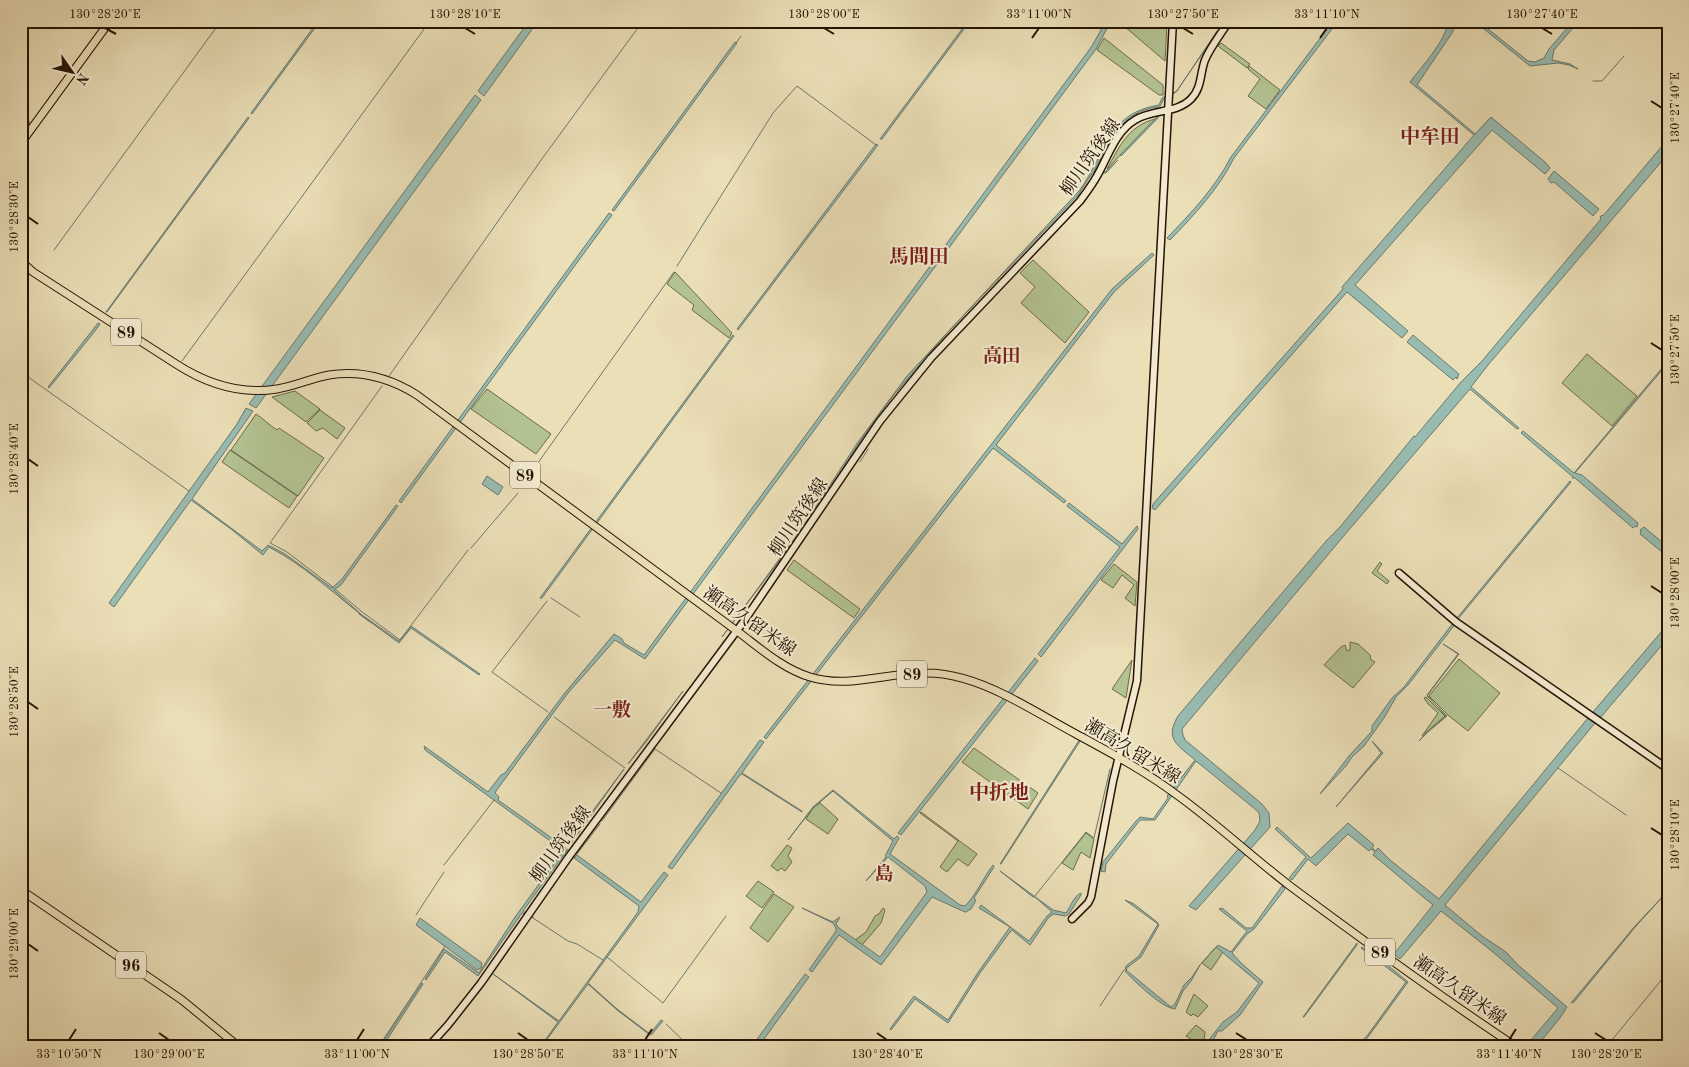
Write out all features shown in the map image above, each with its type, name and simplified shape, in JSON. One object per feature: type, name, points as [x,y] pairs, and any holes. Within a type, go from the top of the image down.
[{"type":"main road","points":[[21,143],[110,21]]},
{"type":"main road","points":[[1072,919],[1088,903],[1091,896],[1113,781],[1137,681],[1173,21]]},
{"type":"main road","name":"柳川筑後線","points":[[429,1046],[448,1025],[481,982],[732,628],[794,550],[880,421],[931,358],[1080,201],[1118,137],[1126,127],[1140,117],[1153,112],[1179,107],[1190,101],[1200,83],[1205,60],[1229,21]]},
{"type":"main road","name":"瀬高久留米線","points":[[21,261],[33,272],[196,377],[215,384],[237,390],[270,390],[329,375],[352,373],[370,375],[403,386],[779,662],[812,677],[844,682],[927,673],[966,680],[1008,696],[1119,757],[1178,795],[1288,884],[1363,940],[1449,1002],[1515,1046]]},
{"type":"main road","points":[[1399,573],[1456,622],[1668,769]]},
{"type":"main road","name":"96","points":[[21,890],[182,1000],[238,1046]]},
{"type":"green space","points":[[1118,21],[1165,21],[1167,23],[1165,61]]},
{"type":"green space","points":[[1104,38],[1163,85],[1163,95],[1159,95],[1097,50]]},
{"type":"green space","points":[[1221,43],[1250,64],[1247,68],[1218,46]]},
{"type":"green space","points":[[1249,66],[1280,90],[1266,109],[1248,96],[1260,79],[1248,69]]},
{"type":"green space","points":[[21,116],[32,124],[21,139]]},
{"type":"green space","points":[[1155,119],[1107,169],[1125,138],[1138,127]]},
{"type":"green space","points":[[1033,260],[1089,312],[1065,343],[1021,303],[1035,287],[1020,273]]},
{"type":"green space","points":[[675,272],[732,333],[729,338],[692,310],[694,305],[667,284]]},
{"type":"green space","points":[[1587,354],[1637,396],[1612,426],[1562,383]]},
{"type":"green space","points":[[487,389],[551,434],[536,454],[471,409]]},
{"type":"green space","points":[[295,391],[320,409],[306,422],[272,397]]},
{"type":"green space","points":[[320,410],[345,428],[337,439],[323,428],[316,431],[307,423]]},
{"type":"green space","points":[[256,414],[277,430],[279,428],[324,458],[298,496],[231,450]]},
{"type":"green space","points":[[230,450],[297,496],[289,508],[222,462]]},
{"type":"green space","points":[[794,560],[860,609],[854,618],[787,570]]},
{"type":"green space","points":[[1380,562],[1382,564],[1377,571],[1389,581],[1387,584],[1372,573]]},
{"type":"green space","points":[[1114,564],[1137,582],[1135,606],[1125,598],[1134,585],[1122,575],[1113,588],[1101,580]]},
{"type":"green space","points":[[1350,642],[1358,644],[1370,655],[1371,660],[1375,662],[1353,688],[1324,665],[1341,647],[1345,645],[1347,651],[1350,650]]},
{"type":"green space","points":[[1459,659],[1500,693],[1468,731],[1449,716],[1429,696]]},
{"type":"green space","points":[[1132,660],[1126,698],[1112,689]]},
{"type":"green space","points":[[1426,697],[1445,716],[1422,736],[1438,713],[1428,704],[1424,698]]},
{"type":"green space","points":[[974,748],[1038,793],[1028,809],[962,762]]},
{"type":"green space","points":[[820,803],[838,819],[828,834],[806,819],[813,808]]},
{"type":"green space","points":[[921,812],[977,854],[968,866],[958,859],[947,872],[940,867],[958,841]]},
{"type":"green space","points":[[1086,833],[1094,839],[1090,858],[1081,852],[1073,870],[1062,863]]},
{"type":"green space","points":[[787,845],[792,848],[788,856],[792,862],[785,871],[781,868],[778,871],[771,866]]},
{"type":"green space","points":[[758,881],[774,892],[762,908],[746,896]]},
{"type":"green space","points":[[774,894],[794,907],[768,942],[750,928]]},
{"type":"green space","points":[[883,908],[885,910],[881,923],[862,945],[855,940],[866,932],[875,916]]},
{"type":"green space","points":[[1216,947],[1223,952],[1211,970],[1202,963]]},
{"type":"green space","points":[[1194,994],[1208,1006],[1198,1017],[1193,1014],[1191,1016],[1186,1012]]},
{"type":"green space","points":[[1196,1025],[1205,1032],[1204,1041],[1200,1045],[1186,1036]]},
{"type":"water","points":[[318,21],[320,21],[252,114],[251,113]]},
{"type":"water","points":[[529,21],[538,21],[484,96],[478,91]]},
{"type":"water","points":[[968,21],[970,21],[882,139],[880,139]]},
{"type":"water","points":[[1106,21],[1111,21],[1096,49],[645,659],[615,640],[568,693],[496,791],[495,793],[499,797],[498,800],[566,848],[564,851],[425,750],[424,746],[488,792],[501,775],[505,773],[564,694],[614,634],[622,639],[624,643],[644,655],[1092,46]]},
{"type":"water","points":[[1333,21],[1338,21],[1234,158],[1228,170],[1197,212],[1170,240],[1167,238],[1210,190],[1231,157]]},
{"type":"water","points":[[1448,21],[1457,21],[1452,33],[1417,85],[1475,134],[1491,117],[1550,168],[1545,174],[1492,130],[1355,285],[1408,331],[1402,338],[1347,292],[1155,510],[1152,508],[1153,504],[1343,289],[1342,287],[1474,135],[1410,82],[1443,37]]},
{"type":"water","points":[[1474,21],[1478,21],[1528,61],[1535,62],[1544,58],[1549,49],[1573,21],[1579,21],[1554,50],[1552,60],[1570,64],[1578,69],[1558,63],[1530,66]]},
{"type":"water","points":[[1217,31],[1218,31],[1187,77]]},
{"type":"water","points":[[735,42],[737,43],[614,211],[612,210]]},
{"type":"water","points":[[1177,91],[1164,99],[1160,106],[1158,118],[1121,156],[1157,117],[1158,107],[1135,114],[1118,129],[1094,171],[1105,172],[1118,160],[1106,173],[1093,172],[1078,195],[948,332],[893,396],[863,437],[806,525],[722,637],[800,531],[858,442],[907,376],[1079,191],[1115,130],[1122,122],[1136,112],[1159,105],[1162,98]]},
{"type":"water","points":[[475,95],[481,100],[256,408],[249,404]]},
{"type":"water","points":[[248,117],[249,118],[106,312]]},
{"type":"water","points":[[1668,139],[1668,154],[1471,387],[1519,428],[1517,429],[1470,389],[1182,729],[1185,740],[1262,804],[1269,813],[1270,827],[1196,910],[1189,906],[1255,830],[1260,821],[1259,813],[1255,809],[1196,761],[1155,820],[1140,820],[1106,864],[1105,872],[1101,871],[1103,862],[1140,817],[1153,819],[1168,798],[1167,796],[1195,760],[1178,746],[1173,737],[1172,731],[1178,716],[1340,527],[1414,436],[1482,361],[1601,219],[1600,217],[1603,216]]},
{"type":"water","points":[[876,144],[878,145],[738,330],[737,329]]},
{"type":"water","points":[[1554,171],[1599,209],[1593,216],[1554,182],[1551,183],[1548,179]]},
{"type":"water","points":[[609,213],[612,215],[401,503],[399,501]]},
{"type":"water","points":[[1152,253],[1154,255],[1114,292],[996,445],[1066,501],[1064,503],[993,448],[766,739],[764,737],[1112,289]]},
{"type":"water","points":[[98,323],[100,324],[95,331],[49,388],[48,387]]},
{"type":"water","points":[[733,335],[542,598],[540,598]]},
{"type":"water","points":[[1413,335],[1459,374],[1457,379],[1456,377],[1453,380],[1407,342]]},
{"type":"water","points":[[1668,361],[1575,473],[1582,475],[1638,523],[1637,527],[1633,528],[1521,433],[1523,431],[1574,473]]},
{"type":"water","points":[[246,408],[253,411],[192,499],[262,551],[268,545],[285,554],[332,588],[342,579],[396,505],[398,506],[341,585],[334,590],[362,615],[399,641],[411,626],[479,675],[411,628],[399,643],[369,621],[293,561],[269,547],[263,555],[191,500],[114,607],[109,603],[237,424]]},
{"type":"water","points":[[487,476],[503,487],[498,495],[482,484]]},
{"type":"water","points":[[1571,482],[1458,619],[1457,618]]},
{"type":"water","points":[[1069,503],[1122,544],[1137,526],[1138,529],[1041,657],[1038,654],[1120,547],[1067,506]]},
{"type":"water","points":[[1644,527],[1668,547],[1668,557],[1640,534],[1640,530]]},
{"type":"water","points":[[1453,623],[1455,624],[1453,627],[1408,685],[1396,697],[1364,746],[1320,794],[1349,756],[1372,731],[1372,726],[1392,698],[1404,687]]},
{"type":"water","points":[[1668,624],[1668,638],[1601,717],[1597,715],[1593,721],[1595,723],[1445,905],[1482,936],[1506,952],[1518,965],[1567,1007],[1537,1046],[1526,1046],[1558,1008],[1493,952],[1441,911],[1400,959],[1394,954],[1433,905],[1373,855],[1375,852],[1371,849],[1369,851],[1348,834],[1316,866],[1308,859],[1292,880],[1289,878],[1306,857],[1275,829],[1277,827],[1311,858],[1348,823],[1374,845],[1372,848],[1376,851],[1378,848],[1390,860],[1439,899],[1588,718],[1591,720],[1596,714],[1593,712]]},
{"type":"water","points":[[1443,644],[1459,654],[1427,695],[1458,654]]},
{"type":"water","points":[[1035,658],[1038,661],[901,835],[898,833]]},
{"type":"water","points":[[683,691],[646,742],[628,764]]},
{"type":"water","points":[[1436,706],[1447,716],[1419,741],[1428,731],[1446,716]]},
{"type":"water","points":[[1092,720],[1093,721],[1000,864]]},
{"type":"water","points":[[760,740],[764,742],[742,773],[802,812],[742,774],[672,869],[668,867]]},
{"type":"water","points":[[1372,741],[1383,753],[1336,807],[1381,753]]},
{"type":"water","points":[[624,769],[570,845],[568,844]]},
{"type":"water","points":[[833,790],[894,839],[897,836],[899,838],[890,854],[960,905],[965,906],[993,865],[994,867],[974,898],[976,900],[971,909],[966,912],[932,897],[881,965],[839,935],[812,972],[809,970],[836,931],[836,928],[833,923],[802,908],[833,922],[840,917],[836,924],[839,928],[880,957],[927,892],[925,886],[888,857],[866,881],[886,857],[893,841],[833,791],[813,808],[788,840],[813,807]]},
{"type":"water","points":[[568,849],[523,911],[534,918],[522,913],[478,976],[445,952],[425,979],[444,949],[479,973],[515,917],[561,854]]},
{"type":"water","points":[[577,855],[641,902],[664,872],[668,875],[588,983],[617,1009],[650,1034],[661,1020],[663,1021],[650,1035],[617,1010],[588,984],[541,1046],[558,1022],[493,974],[559,1021],[638,912],[639,906],[574,858]]},
{"type":"water","points":[[1000,871],[1053,910],[1066,913],[1076,897],[1081,893],[1081,895],[1069,914],[1065,916],[1054,914],[1049,917],[1030,945],[1012,930],[980,973],[948,1023],[915,999],[891,1030],[914,996],[948,1020],[1010,927],[979,908],[981,905],[1029,941],[1052,912]]},
{"type":"water","points":[[1282,886],[1285,889],[1254,929],[1247,934],[1232,953],[1263,982],[1240,1015],[1222,1031],[1218,1031],[1210,1046],[1204,1046],[1223,1022],[1237,1012],[1259,983],[1216,947],[1218,945],[1231,952],[1247,931],[1219,909],[1222,908],[1246,928],[1252,928]]},
{"type":"water","points":[[1668,891],[1636,926],[1574,1002],[1571,1003],[1635,926]]},
{"type":"water","points":[[1125,900],[1134,904],[1157,922],[1159,925],[1141,957],[1126,970],[1171,1007],[1175,1004],[1184,985],[1200,965],[1183,991],[1175,1009],[1163,1004],[1156,999],[1125,971],[1126,966],[1139,956],[1158,924]]},
{"type":"water","points":[[420,918],[482,963],[481,968],[477,970],[416,925]]},
{"type":"water","points":[[1357,943],[1357,945],[1303,1017]]},
{"type":"water","points":[[1362,947],[1408,982],[1368,1037],[1359,1046],[1356,1046],[1367,1036],[1406,982]]},
{"type":"water","points":[[805,974],[809,977],[759,1046],[752,1046]]},
{"type":"water","points":[[422,983],[383,1046],[380,1046]]},
{"type":"waterway","points":[[54,250],[221,21]]},
{"type":"waterway","points":[[182,361],[430,21]]},
{"type":"waterway","points":[[389,376],[544,156],[643,21]]},
{"type":"waterway","points":[[736,43],[741,36]]},
{"type":"waterway","points":[[1593,81],[1602,81],[1624,56]]},
{"type":"waterway","points":[[677,266],[773,113],[797,86],[876,145]]},
{"type":"waterway","points":[[530,474],[674,272]]},
{"type":"waterway","points":[[21,372],[189,491]]},
{"type":"waterway","points":[[333,587],[287,552],[270,543],[382,386]]},
{"type":"waterway","points":[[860,462],[868,449]]},
{"type":"waterway","points":[[471,548],[518,493]]},
{"type":"waterway","points":[[335,589],[400,640],[468,550]]},
{"type":"waterway","points":[[551,598],[580,617]]},
{"type":"waterway","points":[[547,601],[492,672],[548,712]]},
{"type":"waterway","points":[[359,614],[370,622]]},
{"type":"waterway","points":[[554,717],[625,768]]},
{"type":"waterway","points":[[602,821],[655,749],[721,793]]},
{"type":"waterway","points":[[1558,768],[1626,815]]},
{"type":"waterway","points":[[1035,896],[1086,832],[1094,838],[1110,769]]},
{"type":"waterway","points":[[444,865],[494,800]]},
{"type":"waterway","points":[[577,854],[600,824]]},
{"type":"waterway","points":[[416,915],[444,872]]},
{"type":"waterway","points":[[607,957],[663,1003],[726,916]]},
{"type":"waterway","points":[[533,918],[568,941],[577,944],[603,960]]},
{"type":"waterway","points":[[379,1046],[445,946]]},
{"type":"waterway","points":[[1200,965],[1216,947]]},
{"type":"waterway","points":[[1100,1006],[1124,970]]},
{"type":"waterway","points":[[1607,1046],[1668,972]]},
{"type":"waterway","points":[[666,1024],[689,1046]]},
{"type":"district","name":"中牟田","points":[[1430,136]]},
{"type":"district","name":"馬間田","points":[[919,256]]},
{"type":"district","name":"高田","points":[[1002,355]]},
{"type":"district","name":"一敷","points":[[612,709]]},
{"type":"district","name":"中折地","points":[[999,792]]},
{"type":"district","name":"島","points":[[884,873]]}]
